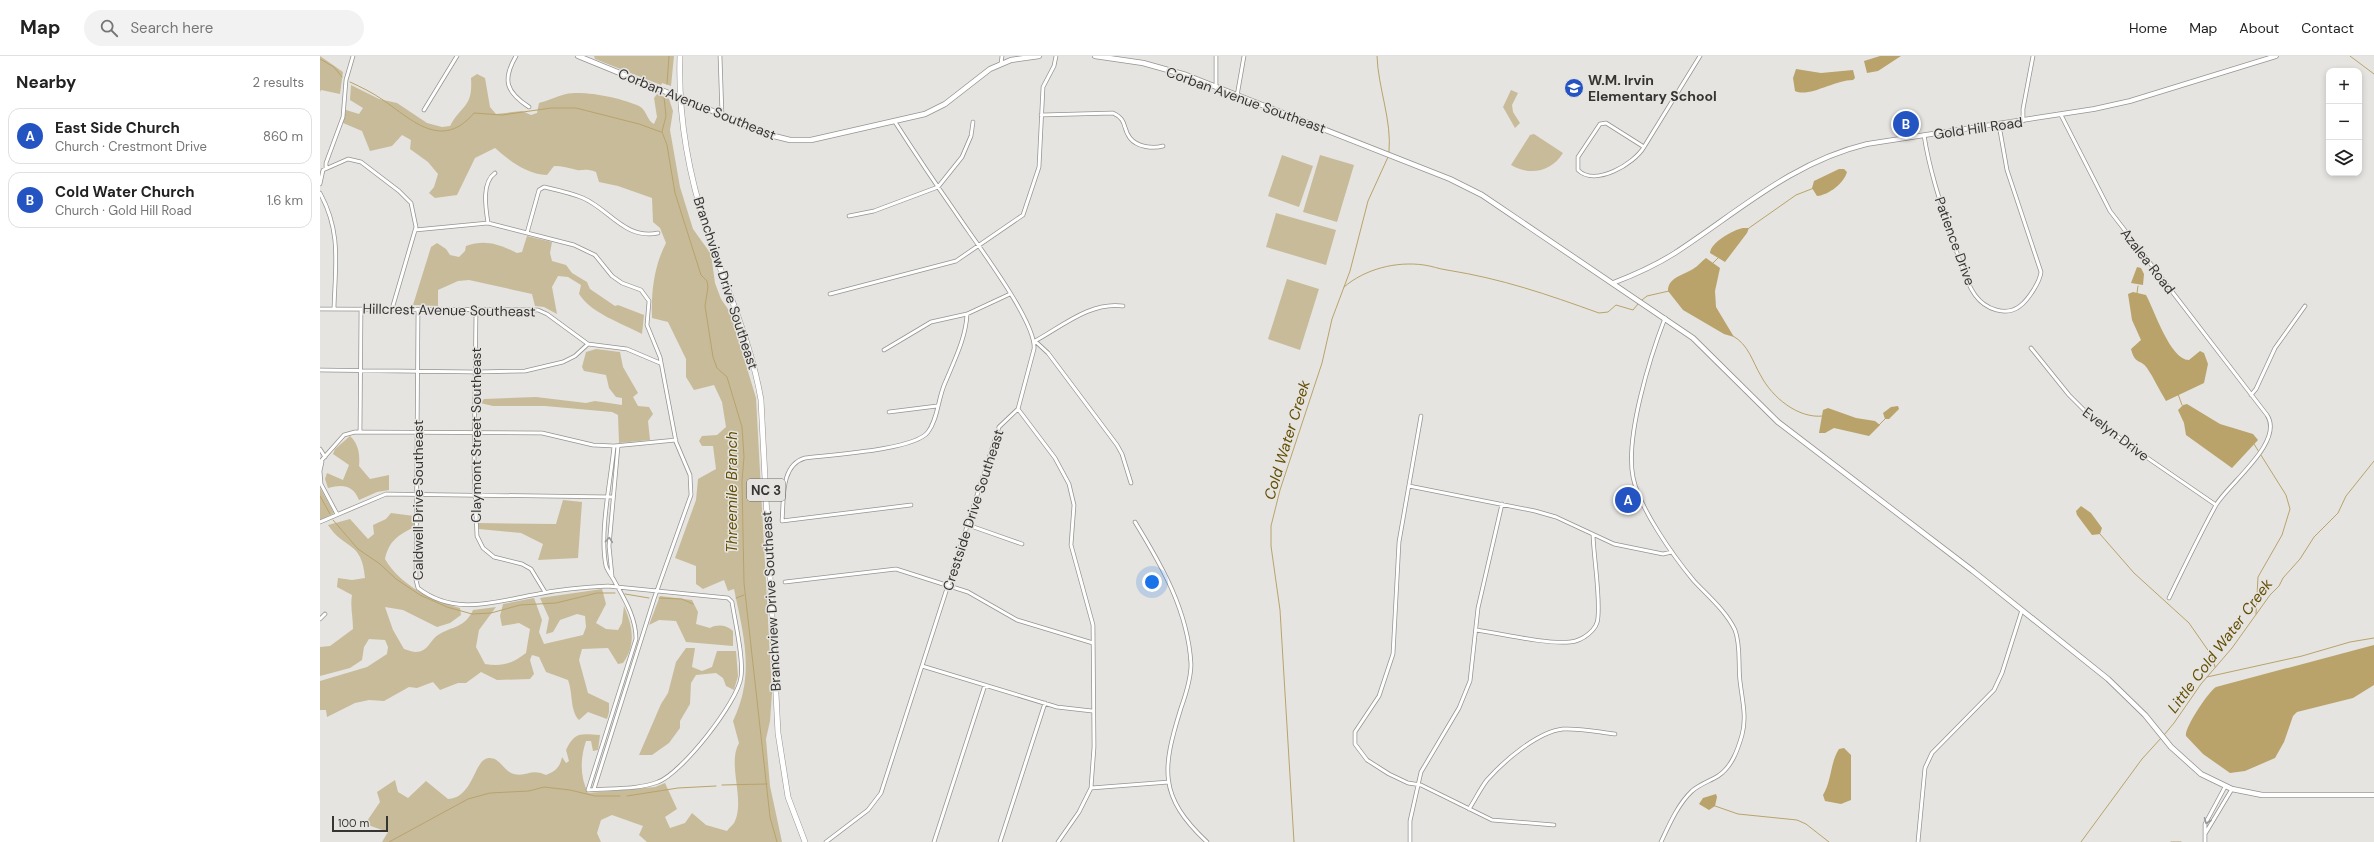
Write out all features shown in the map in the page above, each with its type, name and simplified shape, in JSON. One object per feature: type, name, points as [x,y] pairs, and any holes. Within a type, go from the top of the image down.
[{"type":"main road","name":"Corban Avenue Southeast","points":[[578,56],[680,99],[774,136],[798,140],[823,138],[895,122],[939,108],[984,74],[1001,64],[1020,58],[1039,56]]},
{"type":"main road","name":"Branchview Drive Southeast","points":[[680,56],[680,99],[689,165],[700,208],[750,350],[759,389],[762,415],[778,733],[788,797],[805,842]]},
{"type":"main road","name":"Corban Avenue Southeast","points":[[1095,56],[1147,64],[1186,75],[1394,156],[1450,179],[1482,196],[1665,318],[1704,348],[1756,402],[1778,422],[2022,610],[2120,690],[2191,766],[2225,787],[2262,795],[2374,795]]},
{"type":"street","points":[[320,184],[323,170],[343,117],[346,80],[353,56]]},
{"type":"street","points":[[424,110],[457,56]]},
{"type":"street","points":[[516,56],[509,70],[509,84],[516,97],[529,107]]},
{"type":"street","points":[[720,56],[722,115]]},
{"type":"street","points":[[1001,64],[1002,56]]},
{"type":"street","points":[[830,294],[956,261],[1013,224],[1026,212],[1039,167],[1043,87],[1054,66],[1056,56]]},
{"type":"street","points":[[1216,56],[1216,87]]},
{"type":"street","points":[[1237,96],[1244,56]]},
{"type":"street","points":[[1644,147],[1606,123],[1600,124],[1578,157],[1578,170],[1588,177],[1608,173],[1622,167],[1634,159],[1644,147],[1700,56]]},
{"type":"street","points":[[2023,121],[2023,109],[2033,56]]},
{"type":"street","name":"Gold Hill Road","points":[[1613,283],[1674,254],[1765,190],[1814,162],[1867,144],[2061,115],[2130,101],[2268,57],[2276,56]]},
{"type":"street","points":[[1041,114],[1112,113],[1123,120],[1129,137],[1133,141],[1154,148],[1163,146]]},
{"type":"street","name":"Azalea Road","points":[[2061,115],[2110,211],[2269,418],[2271,428],[2255,460],[2216,505],[2187,557],[2169,598]]},
{"type":"street","points":[[895,122],[1010,294],[1035,341],[1048,353],[1117,445],[1122,454],[1131,483]]},
{"type":"street","points":[[849,216],[874,211],[938,187],[962,157],[971,136],[973,122]]},
{"type":"street","name":"Patience Drive","points":[[1924,135],[1931,175],[1968,283],[1979,299],[1997,311],[2004,311],[2016,308],[2023,304],[2038,281],[2041,272],[2007,170],[1999,125]]},
{"type":"street","points":[[323,170],[348,159],[361,162],[408,199],[416,218],[416,230],[392,310]]},
{"type":"street","points":[[488,223],[486,191],[492,176],[495,173]]},
{"type":"street","points":[[527,233],[539,190],[544,187],[584,198],[625,228],[644,233],[658,233]]},
{"type":"street","points":[[320,194],[328,207],[335,232],[334,309]]},
{"type":"street","points":[[416,230],[488,223],[584,249],[598,258],[615,278],[645,293],[650,307],[646,325],[661,363],[676,440],[690,475],[691,495],[657,591],[594,789],[588,790],[636,639],[634,621],[613,578],[609,553],[611,497],[616,446]]},
{"type":"street","points":[[884,350],[931,322],[968,314],[1010,294]]},
{"type":"street","points":[[1058,842],[1079,812],[1091,788],[1094,747],[1092,711],[1092,618],[1071,545],[1074,505],[1069,484],[1055,458],[1018,409],[1035,341],[1074,317],[1114,305],[1123,306]]},
{"type":"street","points":[[2251,396],[2256,389],[2277,344],[2305,306]]},
{"type":"street","name":"Hillcrest Avenue Southeast","points":[[320,309],[538,310],[547,314],[588,344],[627,350],[661,363]]},
{"type":"street","points":[[360,432],[361,309]]},
{"type":"street","name":"Caldwell Drive Southeast","points":[[418,310],[417,586],[448,603],[479,606],[545,592],[595,586],[618,587],[730,599],[742,670],[740,686],[734,698],[673,774],[651,784],[594,789]]},
{"type":"street","name":"Claymont Street Southeast","points":[[476,310],[475,528],[478,540],[483,548],[494,557],[522,564],[531,569],[545,592]]},
{"type":"street","points":[[911,505],[782,521],[787,476],[795,462],[805,458],[903,445],[914,442],[928,432],[944,384],[954,365],[968,314]]},
{"type":"street","points":[[1661,842],[1688,795],[1695,788],[1718,776],[1729,766],[1740,740],[1744,721],[1738,647],[1734,629],[1672,552],[1639,494],[1632,470],[1636,429],[1648,364],[1665,318]]},
{"type":"street","points":[[320,370],[476,372],[525,371],[552,365],[575,356],[588,344]]},
{"type":"street","name":"Evelyn Drive","points":[[2031,348],[2069,395],[2089,414],[2133,448],[2216,505]]},
{"type":"street","points":[[889,412],[937,406]]},
{"type":"street","name":"Crestside Drive Southeast","points":[[826,842],[868,810],[878,800],[999,427],[1018,409]]},
{"type":"street","points":[[1421,416],[1399,542],[1394,643],[1391,667],[1379,696],[1357,728],[1354,738],[1356,748],[1367,760],[1408,783],[1417,785],[1492,820],[1554,825]]},
{"type":"street","points":[[337,514],[321,484],[320,471],[321,462],[324,457],[344,435],[360,432],[542,433],[593,445],[616,446],[676,440]]},
{"type":"street","points":[[320,449],[324,457]]},
{"type":"street","points":[[1409,486],[1546,514],[1610,542],[1663,554],[1672,552]]},
{"type":"street","points":[[320,522],[379,495],[417,494],[611,497]]},
{"type":"street","points":[[1410,842],[1410,821],[1417,785],[1425,765],[1466,694],[1471,674],[1484,576],[1502,504]]},
{"type":"street","points":[[1135,522],[1174,591],[1190,657],[1190,675],[1170,748],[1169,782],[1179,811],[1207,842]]},
{"type":"street","points":[[968,525],[1022,544]]},
{"type":"street","points":[[1476,630],[1560,642],[1575,641],[1585,636],[1591,631],[1598,618],[1592,535]]},
{"type":"street","points":[[785,582],[890,569],[980,597],[1017,620],[1093,643]]},
{"type":"street","points":[[1918,842],[1926,768],[1932,753],[1994,690],[2002,673],[2022,610]]},
{"type":"street","points":[[320,619],[325,614]]},
{"type":"street","points":[[922,666],[1045,703],[1073,710],[1092,711]]},
{"type":"street","points":[[934,842],[984,685]]},
{"type":"street","points":[[1000,842],[1045,703]]},
{"type":"street","points":[[1469,809],[1488,780],[1532,740],[1543,734],[1556,730],[1576,729],[1615,734]]},
{"type":"street","points":[[1091,788],[1169,782]]},
{"type":"street","points":[[2205,842],[2205,824],[2225,787]]},
{"type":"street","points":[[2205,834],[2232,789]]},
{"type":"shaded area","points":[[320,56],[343,72],[340,94],[321,90],[320,92]]},
{"type":"shaded area","points":[[594,56],[674,56],[671,86],[662,83],[661,85],[595,59]]},
{"type":"shaded area","points":[[1880,56],[1901,56],[1878,71],[1867,73],[1864,61]]},
{"type":"shaded area","points":[[1796,69],[1821,73],[1853,70],[1855,78],[1853,80],[1814,91],[1801,93],[1795,91],[1793,78]]},
{"type":"shaded area","points":[[477,74],[485,78],[490,107],[496,114],[522,111],[531,115],[537,113],[539,103],[566,94],[583,93],[613,98],[639,106],[644,110],[654,124],[657,117],[654,98],[657,94],[669,99],[673,111],[670,130],[680,187],[693,229],[711,254],[715,283],[721,299],[730,312],[756,398],[772,693],[770,721],[766,739],[770,786],[782,842],[647,842],[639,835],[643,826],[612,815],[601,820],[597,833],[601,842],[382,842],[388,832],[365,824],[380,802],[377,792],[395,780],[398,792],[408,798],[426,781],[448,799],[457,797],[468,786],[480,764],[484,760],[493,758],[507,771],[518,775],[536,772],[546,775],[557,768],[562,757],[566,763],[569,761],[566,750],[569,744],[576,737],[583,734],[600,735],[598,750],[593,751],[591,741],[586,741],[584,748],[582,774],[588,793],[655,787],[665,783],[677,809],[665,817],[670,828],[685,823],[692,813],[706,825],[727,831],[734,822],[738,812],[735,761],[739,743],[733,721],[740,704],[744,688],[746,656],[734,589],[728,591],[724,580],[703,589],[696,584],[696,566],[675,558],[696,500],[698,479],[716,469],[713,446],[702,446],[699,441],[702,436],[717,435],[726,427],[722,402],[714,385],[694,390],[686,377],[686,359],[668,322],[652,318],[654,279],[666,243],[660,228],[653,222],[652,198],[618,186],[599,182],[596,172],[589,170],[577,170],[554,166],[547,175],[532,172],[519,166],[495,148],[475,158],[457,195],[435,198],[429,193],[434,187],[438,174],[428,162],[410,149],[411,140],[402,135],[392,146],[370,151],[362,131],[343,123],[346,110],[359,114],[363,108],[350,100],[351,85],[379,99],[397,103],[427,123],[442,127],[450,126],[466,105],[470,95],[471,78]]},
{"type":"shaded area","points":[[1511,90],[1518,93],[1512,105],[1513,112],[1520,123],[1515,128],[1503,107]]},
{"type":"shaded area","points":[[1534,134],[1563,153],[1552,164],[1540,170],[1525,170],[1511,165],[1530,135]]},
{"type":"shaded area","points":[[1282,155],[1313,166],[1299,207],[1268,196]]},
{"type":"shaded area","points":[[1320,155],[1354,165],[1337,222],[1303,212]]},
{"type":"shaded area","points":[[1839,169],[1844,169],[1847,172],[1843,180],[1831,191],[1817,196],[1812,188],[1814,181]]},
{"type":"shaded area","points":[[1276,213],[1336,230],[1326,265],[1266,247]]},
{"type":"shaded area","points":[[1743,228],[1749,228],[1747,233],[1725,262],[1710,253],[1711,249],[1718,241],[1728,234]]},
{"type":"shaded area","points":[[527,236],[552,242],[550,253],[552,261],[566,265],[572,273],[587,282],[590,289],[615,306],[618,305],[644,315],[642,334],[599,313],[579,294],[581,285],[568,277],[558,276],[552,287],[557,314],[544,307],[535,306],[532,294],[469,280],[458,281],[438,290],[438,306],[413,305],[431,247],[437,243],[446,249],[450,255],[459,257],[465,251],[466,246],[479,243],[498,245],[517,253],[522,252]]},
{"type":"shaded area","points":[[1706,258],[1720,268],[1715,291],[1716,307],[1734,337],[1724,334],[1683,310],[1668,291],[1671,282],[1674,279],[1693,269]]},
{"type":"shaded area","points":[[2137,267],[2141,268],[2144,274],[2143,285],[2131,283]]},
{"type":"shaded area","points":[[1287,279],[1319,289],[1300,350],[1268,339]]},
{"type":"shaded area","points":[[2133,292],[2146,295],[2163,333],[2175,352],[2182,358],[2189,360],[2200,351],[2204,353],[2208,364],[2204,383],[2166,401],[2145,365],[2136,360],[2131,349],[2141,340],[2132,320],[2128,294]]},
{"type":"shaded area","points":[[596,349],[620,352],[623,367],[638,393],[633,397],[638,406],[649,407],[653,414],[648,421],[650,440],[619,443],[618,415],[612,412],[545,406],[493,406],[480,403],[484,399],[536,397],[586,403],[595,401],[622,405],[622,398],[616,397],[609,388],[606,375],[584,371],[582,367],[586,352]]},
{"type":"shaded area","points":[[2187,404],[2220,424],[2253,434],[2258,440],[2232,468],[2186,435],[2184,423],[2178,410],[2183,405]]},
{"type":"shaded area","points":[[1898,406],[1899,409],[1889,419],[1885,419],[1883,413],[1891,407]]},
{"type":"shaded area","points":[[1828,408],[1856,418],[1875,421],[1880,425],[1869,436],[1834,428],[1825,433],[1819,433],[1823,410]]},
{"type":"shaded area","points":[[350,436],[358,450],[359,466],[370,479],[389,475],[389,490],[377,492],[359,500],[354,491],[347,487],[338,486],[328,488],[325,479],[327,473],[343,480],[349,465],[333,454],[335,449]]},
{"type":"shaded area","points":[[320,488],[334,513],[320,520]]},
{"type":"shaded area","points":[[563,500],[582,502],[578,558],[538,560],[543,544],[521,533],[479,529],[478,523],[556,524]]},
{"type":"shaded area","points":[[2081,506],[2091,513],[2102,528],[2100,534],[2092,535],[2077,515],[2076,511]]},
{"type":"shaded area","points":[[391,513],[414,516],[414,527],[398,536],[391,543],[385,559],[391,568],[408,584],[427,596],[460,608],[461,615],[450,623],[437,627],[403,610],[385,607],[393,630],[404,649],[416,652],[423,650],[435,637],[458,626],[466,620],[473,610],[496,607],[479,630],[476,647],[485,664],[497,665],[512,662],[526,653],[530,629],[519,623],[502,626],[500,616],[503,604],[534,598],[542,620],[539,632],[544,644],[583,635],[586,627],[585,616],[577,614],[560,620],[553,632],[546,634],[549,618],[540,598],[602,589],[606,604],[596,623],[606,629],[618,630],[622,623],[624,606],[631,627],[632,642],[623,663],[618,664],[608,648],[582,649],[579,660],[588,693],[609,703],[607,719],[588,712],[579,720],[574,712],[568,680],[546,672],[539,657],[532,655],[530,660],[534,674],[530,679],[497,680],[481,672],[466,683],[458,683],[440,690],[433,682],[417,688],[409,687],[384,701],[369,700],[355,703],[327,717],[326,710],[320,710],[320,681],[367,667],[387,654],[388,647],[385,640],[369,639],[364,647],[362,660],[350,668],[320,676],[320,647],[330,646],[353,629],[351,603],[352,595],[337,587],[338,578],[352,580],[365,578],[360,557],[356,551],[334,533],[328,525],[350,519],[368,539],[374,534],[373,525],[386,519]]},
{"type":"shaded area","points":[[660,596],[692,600],[698,612],[696,624],[710,628],[716,626],[728,627],[733,631],[733,646],[686,642],[676,621],[659,620],[649,625]]},
{"type":"shaded area","points":[[2374,645],[2374,685],[2353,698],[2297,712],[2293,716],[2284,742],[2275,758],[2245,771],[2230,773],[2203,754],[2186,736],[2186,732],[2198,710],[2208,695],[2216,687]]},
{"type":"shaded area","points":[[686,648],[695,648],[692,667],[702,671],[712,667],[717,651],[736,651],[738,676],[734,690],[726,686],[723,678],[716,673],[696,675],[691,683],[690,704],[680,721],[680,728],[669,743],[652,755],[639,755],[661,704],[668,693],[676,662]]},
{"type":"shaded area","points":[[1844,748],[1851,755],[1851,800],[1841,804],[1825,801],[1823,795],[1836,754],[1839,749]]},
{"type":"shaded area","points":[[1716,794],[1717,797],[1715,806],[1709,810],[1699,804],[1703,798]]},
{"type":"waterway","name":"Threemile Branch","points":[[667,84],[669,56]]},
{"type":"waterway","name":"Cold Water Creek","points":[[1377,56],[1389,128],[1389,152]]},
{"type":"waterway","points":[[2350,56],[2374,74]]},
{"type":"waterway","points":[[320,59],[334,67],[342,77]]},
{"type":"waterway","points":[[350,82],[375,95],[416,123],[439,131],[450,130],[462,124],[474,113],[502,115],[551,108],[576,108],[639,124],[661,132]]},
{"type":"waterway","points":[[662,132],[666,116],[664,97]]},
{"type":"waterway","name":"Threemile Branch","points":[[662,132],[667,145],[675,193],[701,275],[707,281],[708,287],[705,306],[713,357],[717,368],[727,377],[742,427],[744,457],[742,481],[744,583],[770,817],[777,842]]},
{"type":"waterway","name":"Cold Water Creek","points":[[1294,842],[1280,610],[1271,546],[1271,526],[1280,490],[1322,363],[1332,319],[1350,271],[1368,201],[1388,157]]},
{"type":"waterway","points":[[1749,228],[1796,195],[1814,188]]},
{"type":"waterway","points":[[1713,263],[1718,258]]},
{"type":"waterway","points":[[1344,287],[1361,275],[1371,271],[1392,265],[1413,264],[1427,265],[1506,283],[1542,293],[1599,313],[1608,312],[1616,305],[1633,310],[1638,304]]},
{"type":"waterway","points":[[2137,293],[2138,286]]},
{"type":"waterway","points":[[1642,300],[1647,296],[1669,291]]},
{"type":"waterway","points":[[1733,336],[1747,349],[1766,384],[1779,399],[1795,410],[1804,414],[1823,416]]},
{"type":"waterway","points":[[2178,394],[2182,405]]},
{"type":"waterway","points":[[1879,425],[1885,419]]},
{"type":"waterway","points":[[2254,444],[2286,495],[2290,509],[2282,535],[2258,577],[2256,614]]},
{"type":"waterway","name":"Little Cold Water Creek","points":[[2164,735],[2201,684],[2232,648],[2270,595],[2300,559],[2314,537],[2338,513],[2346,496],[2374,461]]},
{"type":"waterway","points":[[320,496],[330,514]]},
{"type":"waterway","points":[[333,520],[358,549],[380,564],[396,579],[420,595],[447,607],[472,614],[491,613],[520,605],[556,603],[597,593],[615,593]]},
{"type":"waterway","points":[[2100,534],[2134,573],[2189,623],[2212,656],[2215,667]]},
{"type":"waterway","points":[[625,594],[649,598]]},
{"type":"waterway","points":[[736,598],[744,595]]},
{"type":"waterway","points":[[659,598],[682,599],[693,604]]},
{"type":"waterway","points":[[2207,677],[2302,656],[2350,642],[2374,638]]},
{"type":"waterway","name":"Little Cold Water Creek","points":[[2081,842],[2142,759],[2162,737]]},
{"type":"waterway","points":[[722,785],[767,784]]},
{"type":"waterway","points":[[627,796],[678,788],[716,786]]},
{"type":"waterway","points":[[389,842],[468,799],[490,793],[529,791],[544,787],[570,790],[595,796],[620,796]]},
{"type":"waterway","points":[[1715,806],[1738,814],[1797,820],[1806,824],[1829,842]]},
{"type":"waterway","points":[[2171,842],[2181,842]]},
{"type":"place","name":"W.M. Irvin Elementary School","points":[[1574,88]]},
{"type":"place","name":"Cold Water Church","points":[[1906,124]]},
{"type":"place","name":"East Side Church","points":[[1628,500]]}]
